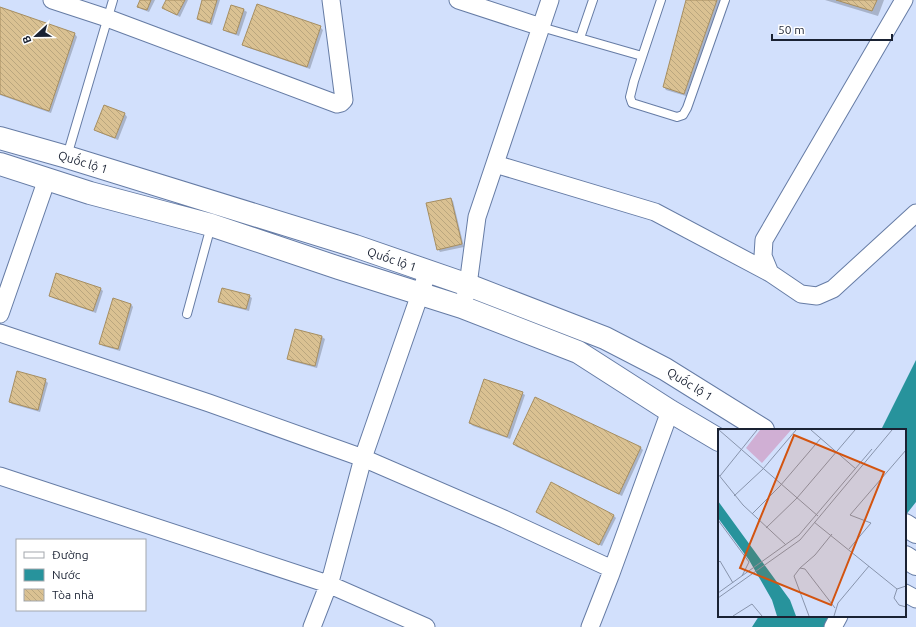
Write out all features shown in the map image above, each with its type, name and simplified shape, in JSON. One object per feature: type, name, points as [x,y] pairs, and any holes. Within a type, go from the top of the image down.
[{"type":"highway","name":"Quốc lộ 1","points":[[0,138],[67,157],[355,246],[468,285],[605,338],[665,369],[761,429]]},
{"type":"highway","name":"Quốc lộ 1","points":[[0,164],[90,193],[211,226],[462,307],[578,352],[670,411],[718,439]]},
{"type":"highway","points":[[906,526],[916,532]]},
{"type":"highway","points":[[906,558],[916,564]]},
{"type":"street","points":[[52,0],[107,18],[337,104],[344,100],[330,0]]},
{"type":"street","points":[[458,0],[541,27]]},
{"type":"street","points":[[462,307],[468,285],[477,217],[550,0]]},
{"type":"street","points":[[770,273],[763,256],[764,240],[904,0]]},
{"type":"street","points":[[495,164],[655,212],[770,273],[801,294],[816,296],[832,289],[916,213]]},
{"type":"street","points":[[0,314],[47,179]]},
{"type":"street","points":[[312,627],[328,584],[364,458],[428,271]]},
{"type":"street","points":[[0,333],[209,403],[364,458],[504,519],[612,569]]},
{"type":"street","points":[[590,627],[670,411]]},
{"type":"street","points":[[0,476],[328,584],[426,627]]},
{"type":"street","points":[[906,594],[916,599]]},
{"type":"street","points":[[833,627],[838,617]]},
{"type":"lane","points":[[67,157],[113,0]]},
{"type":"lane","points":[[580,38],[593,0]]},
{"type":"lane","points":[[661,0],[630,97],[632,103],[677,117],[683,115],[687,108],[725,0]]},
{"type":"lane","points":[[541,27],[642,56]]},
{"type":"lane","points":[[187,314],[211,226]]},
{"type":"water","points":[[916,360],[916,502],[906,515],[906,429],[882,429]]},
{"type":"water","points":[[758,617],[830,617],[825,627],[752,627]]},
{"type":"building","points":[[140,0],[151,0],[147,10],[137,7]]},
{"type":"building","points":[[166,0],[185,0],[177,15],[162,8]]},
{"type":"building","points":[[202,0],[217,0],[210,23],[197,19]]},
{"type":"building","points":[[686,0],[717,0],[684,94],[663,87]]},
{"type":"building","points":[[836,0],[877,0],[872,11]]},
{"type":"building","points":[[257,4],[321,26],[307,67],[242,45]]},
{"type":"building","points":[[231,5],[244,9],[236,34],[223,30]]},
{"type":"building","points":[[0,7],[75,33],[49,111],[0,94]]},
{"type":"building","points":[[104,105],[125,113],[115,138],[94,130]]},
{"type":"building","points":[[451,198],[462,244],[437,250],[426,203]]},
{"type":"building","points":[[56,273],[101,288],[93,311],[49,296]]},
{"type":"building","points":[[222,288],[250,295],[246,309],[218,302]]},
{"type":"building","points":[[113,298],[131,304],[118,349],[99,344]]},
{"type":"building","points":[[295,329],[322,336],[315,366],[287,359]]},
{"type":"building","points":[[17,371],[46,379],[38,410],[9,402]]},
{"type":"building","points":[[484,379],[523,392],[507,437],[469,423]]},
{"type":"building","points":[[535,397],[641,447],[619,494],[513,444]]},
{"type":"building","points":[[551,482],[614,515],[599,545],[536,512]]}]
